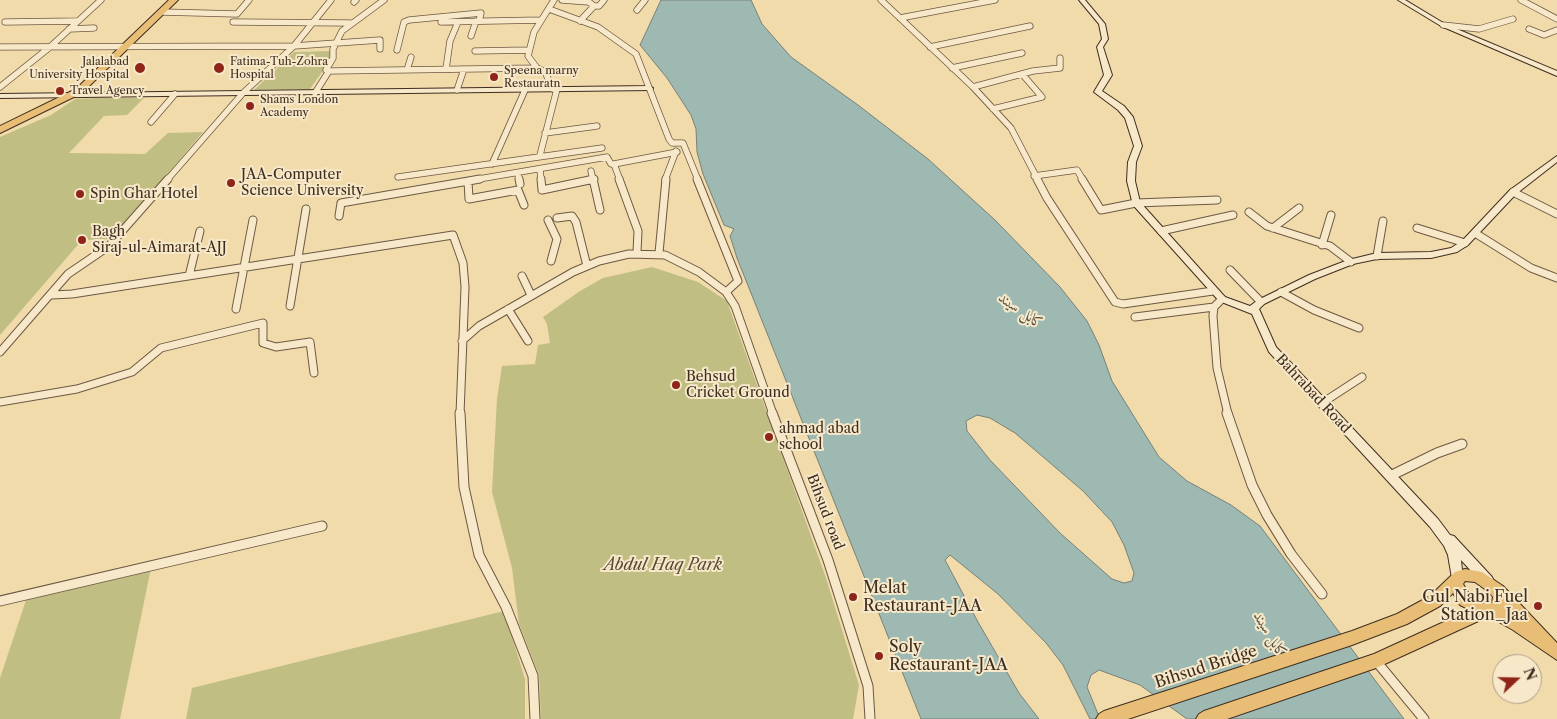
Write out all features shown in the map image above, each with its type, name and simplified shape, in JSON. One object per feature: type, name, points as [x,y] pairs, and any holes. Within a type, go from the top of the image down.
[{"type":"highway","points":[[0,130],[86,86],[169,0]]},
{"type":"highway","points":[[125,46],[174,0]]},
{"type":"highway","points":[[0,126],[69,95]]},
{"type":"main road","points":[[1470,575],[1493,587],[1554,650],[1500,615],[1484,611],[1471,604],[1457,589],[1457,580],[1460,576],[1470,575]]},
{"type":"main road","name":"Bihsud Bridge","points":[[1104,719],[1402,620],[1435,601],[1457,580]]},
{"type":"main road","points":[[1204,719],[1373,662],[1484,611],[1496,609],[1501,602],[1493,587]]},
{"type":"street","points":[[0,87],[50,46],[101,0]]},
{"type":"street","points":[[162,12],[237,14],[249,0]]},
{"type":"street","points":[[0,352],[52,295],[68,274],[109,246],[243,93],[294,46],[331,0]]},
{"type":"street","points":[[329,71],[326,70],[333,58],[335,44],[350,23],[384,0]]},
{"type":"street","points":[[540,155],[555,89],[545,72],[537,68],[528,56],[534,32],[554,0]]},
{"type":"street","points":[[562,0],[589,2],[594,6],[600,6],[604,0]]},
{"type":"street","points":[[637,10],[645,0]]},
{"type":"street","points":[[881,0],[974,87],[1010,128],[1034,176],[1115,302],[1123,304],[1213,291]]},
{"type":"street","points":[[900,18],[995,0]]},
{"type":"street","points":[[1082,0],[1102,24],[1105,39],[1100,47],[1108,75],[1098,92],[1121,108],[1129,117],[1138,146],[1132,162],[1131,181],[1136,203],[1213,291],[1222,299],[1256,312]]},
{"type":"street","points":[[1401,0],[1443,25],[1557,74]]},
{"type":"street","points":[[1521,0],[1557,18]]},
{"type":"street","points":[[580,21],[594,6]]},
{"type":"street","points":[[549,9],[598,27],[636,54],[677,152]]},
{"type":"street","points":[[397,50],[404,22],[409,20],[482,12],[471,36]]},
{"type":"street","points":[[1443,25],[1479,29],[1513,19]]},
{"type":"street","points":[[441,22],[541,20]]},
{"type":"street","points":[[5,22],[77,21]]},
{"type":"street","points":[[233,22],[350,23]]},
{"type":"street","points":[[446,69],[450,41],[458,22]]},
{"type":"street","points":[[930,47],[1030,26]]},
{"type":"street","points":[[69,29],[94,28]]},
{"type":"street","points":[[1529,29],[1544,35],[1557,30]]},
{"type":"street","points":[[0,46],[294,46],[380,40],[380,49]]},
{"type":"street","points":[[475,51],[529,50]]},
{"type":"street","points":[[952,68],[1022,53]]},
{"type":"street","points":[[407,70],[411,57]]},
{"type":"street","points":[[974,87],[1033,72],[1060,68],[1060,58]]},
{"type":"street","points":[[329,71],[537,68]]},
{"type":"street","points":[[457,90],[464,69]]},
{"type":"street","points":[[315,93],[329,71]]},
{"type":"street","points":[[993,109],[1042,97],[1023,75]]},
{"type":"street","points":[[0,96],[649,88]]},
{"type":"street","points":[[492,164],[525,90]]},
{"type":"street","points":[[151,122],[175,94]]},
{"type":"street","points":[[545,133],[597,126]]},
{"type":"street","points":[[462,341],[479,326],[532,295],[588,266],[598,261],[637,252],[659,253],[699,272],[726,292],[738,281],[683,143],[672,143]]},
{"type":"street","points":[[398,177],[492,164],[540,155],[602,148]]},
{"type":"street","points":[[614,164],[677,152]]},
{"type":"street","points":[[659,253],[666,174],[677,152]]},
{"type":"street","points":[[339,216],[340,203],[607,157],[611,164],[614,164],[638,231],[637,252]]},
{"type":"street","points":[[1256,312],[1254,308],[1261,302],[1351,262],[1377,256],[1431,255],[1454,250],[1465,243],[1513,192],[1557,158]]},
{"type":"street","points":[[540,169],[542,190],[594,179]]},
{"type":"street","points":[[1034,176],[1077,170],[1101,210],[1136,203],[1217,200]]},
{"type":"street","points":[[591,171],[600,210]]},
{"type":"street","points":[[518,173],[520,184]]},
{"type":"street","points":[[468,181],[469,199],[518,190],[524,205]]},
{"type":"street","points":[[1513,192],[1557,214]]},
{"type":"street","points":[[1273,228],[1299,208]]},
{"type":"street","points":[[290,306],[306,209]]},
{"type":"street","points":[[1249,212],[1262,223],[1273,228],[1336,249],[1351,262]]},
{"type":"street","points":[[1161,231],[1233,215]]},
{"type":"street","points":[[1322,244],[1331,215]]},
{"type":"street","points":[[556,218],[572,216],[576,222],[588,266]]},
{"type":"street","points":[[236,309],[253,220]]},
{"type":"street","points":[[548,220],[557,239],[551,261]]},
{"type":"street","points":[[1377,256],[1383,221]]},
{"type":"street","points":[[1417,228],[1465,243]]},
{"type":"street","points":[[189,276],[200,231]]},
{"type":"street","points":[[1475,233],[1530,268],[1557,278]]},
{"type":"street","points":[[52,295],[72,294],[453,235],[463,263],[465,287],[460,418],[464,487],[479,555],[506,608],[533,676],[535,719]]},
{"type":"street","points":[[1230,270],[1261,302]]},
{"type":"street","points":[[522,276],[532,295]]},
{"type":"street","name":"Bihsud road","points":[[726,292],[735,306],[761,383],[831,569],[868,686],[870,719]]},
{"type":"street","points":[[1281,292],[1314,310],[1359,328]]},
{"type":"street","points":[[1135,317],[1214,306],[1222,299]]},
{"type":"street","points":[[1214,306],[1217,368],[1230,424],[1243,459],[1267,515],[1291,554],[1322,594]]},
{"type":"street","points":[[508,309],[525,333],[528,342]]},
{"type":"street","name":"Bahrabad Road","points":[[1256,312],[1272,349],[1434,523],[1448,542],[1454,555],[1457,580]]},
{"type":"street","points":[[0,402],[76,388],[132,372],[161,348],[262,323],[263,343],[276,347],[310,342],[314,373]]},
{"type":"street","points":[[1322,403],[1362,377]]},
{"type":"street","points":[[1390,476],[1437,453],[1462,444]]},
{"type":"street","points":[[1434,523],[1493,587]]},
{"type":"street","points":[[0,601],[322,526]]},
{"type":"street","points":[[1373,662],[1424,719]]},
{"type":"green space","points":[[332,51],[329,62],[310,89],[254,90],[294,52]]},
{"type":"green space","points":[[144,98],[127,115],[104,116],[69,153],[145,154],[168,133],[203,132],[113,239],[82,240],[0,335],[0,137],[51,115],[75,99]]},
{"type":"green space","name":"Abdul Haq Park","points":[[652,267],[698,282],[727,301],[826,578],[859,685],[853,719],[541,719],[539,675],[519,624],[512,568],[492,492],[497,399],[502,366],[535,364],[538,345],[550,343],[547,324],[543,317],[580,291],[603,278]]},
{"type":"green space","points":[[151,568],[120,719],[0,719],[0,678],[26,600]]},
{"type":"green space","points":[[504,611],[525,679],[525,719],[186,719],[192,688]]},
{"type":"water","name":"کابل سيند","points":[[661,0],[751,0],[762,24],[791,57],[858,105],[928,159],[995,220],[1060,287],[1087,321],[1099,345],[1112,381],[1159,457],[1187,481],[1231,505],[1260,526],[1404,719],[1187,719],[1140,685],[1099,670],[1091,675],[1087,687],[1100,719],[1090,719],[1063,665],[1046,643],[998,594],[950,555],[945,560],[978,622],[1019,693],[1039,719],[921,719],[737,258],[730,236],[734,229],[724,225],[703,174],[697,152],[696,129],[691,115],[667,78],[640,45]],"holes":[[[977,415],[990,418],[1015,433],[1083,491],[1112,522],[1124,545],[1134,573],[1132,581],[1124,583],[1112,579],[1060,533],[990,460],[967,431],[966,421]]]},
{"type":"place","name":"Jalalabad University Hospital","points":[[140,68]]},
{"type":"place","name":"Fatima-Tuh-Zohra Hospital","points":[[219,68]]},
{"type":"place","name":"Speena marny Restauratn","points":[[494,77]]},
{"type":"place","name":"Travel Agency","points":[[60,91]]},
{"type":"place","name":"Shams London Academy","points":[[250,106]]},
{"type":"place","name":"JAA-Computer Science University","points":[[231,183]]},
{"type":"place","name":"Spin Ghar Hotel","points":[[80,194]]},
{"type":"place","name":"Bagh Siraj-ul-Aimarat-AJJ","points":[[82,240]]},
{"type":"place","name":"Behsud Cricket Ground","points":[[676,385]]},
{"type":"place","name":"ahmad abad school","points":[[769,437]]},
{"type":"place","name":"Melat Restaurant-JAA","points":[[853,597]]},
{"type":"place","name":"Gul Nabi Fuel Station_Jaa","points":[[1538,606]]},
{"type":"place","name":"Soly Restaurant-JAA","points":[[879,656]]}]
